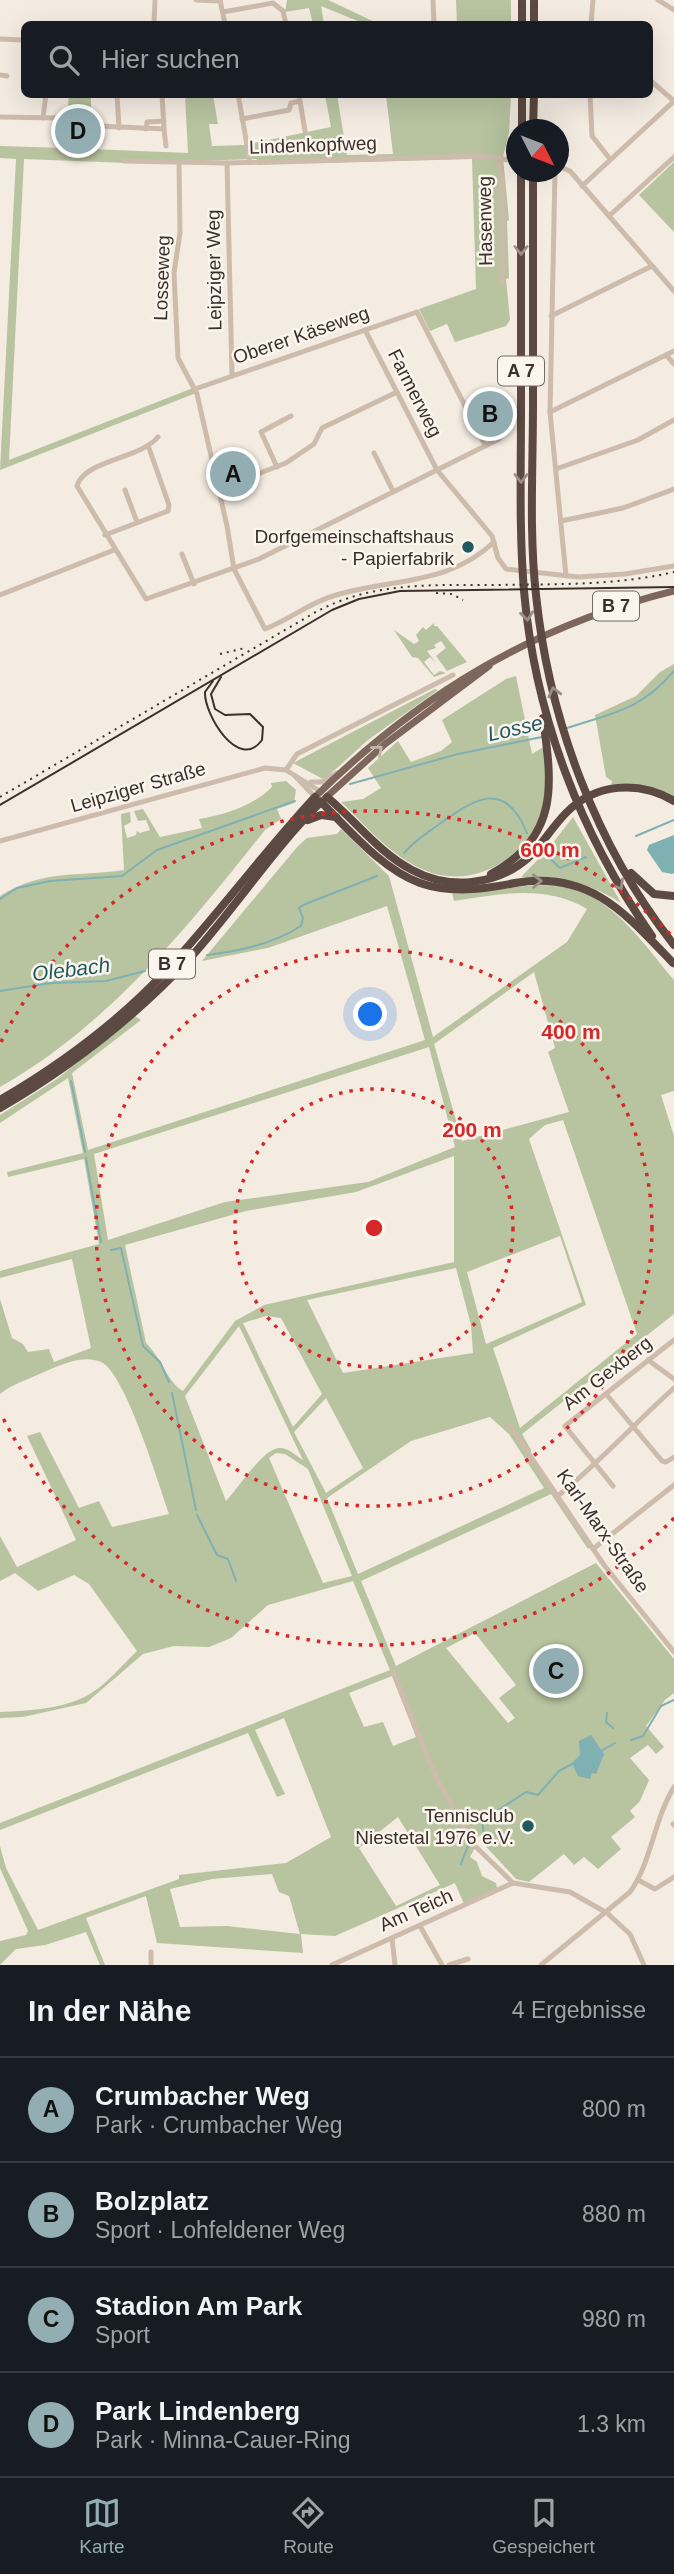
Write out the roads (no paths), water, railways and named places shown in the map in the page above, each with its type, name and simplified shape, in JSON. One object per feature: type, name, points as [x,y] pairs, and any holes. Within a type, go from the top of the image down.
[{"type":"highway","points":[[522,0],[522,21]]},
{"type":"highway","points":[[534,0],[534,21]]},
{"type":"highway","points":[[522,98],[522,119]]},
{"type":"highway","points":[[533,119],[534,98]]},
{"type":"highway","name":"A 7","points":[[522,182],[522,560],[536,671],[545,716],[587,825],[628,900],[673,964]]},
{"type":"highway","name":"A 7","points":[[533,182],[534,558],[548,669],[570,750],[598,818],[611,845],[674,945]]},
{"type":"highway","points":[[469,886],[506,865],[536,832],[549,799],[550,760],[545,716]]},
{"type":"highway","points":[[321,797],[404,865],[441,881],[469,886],[499,880],[523,866],[573,810],[597,796],[617,791],[639,791],[674,803]]},
{"type":"highway","points":[[321,797],[336,817],[379,857],[410,878],[440,888],[537,881],[555,881],[584,888],[618,907],[673,964]]},
{"type":"highway","name":"B 7","points":[[0,1108],[63,1069],[149,999],[190,957],[321,797]]},
{"type":"highway","name":"B 7","points":[[0,1100],[60,1062],[127,1009],[164,973],[321,797]]},
{"type":"highway","points":[[302,822],[321,814],[336,817]]},
{"type":"highway","points":[[611,845],[645,888],[654,894],[674,896]]},
{"type":"main road","name":"B 7","points":[[321,797],[342,770],[379,737],[433,696],[584,617],[674,592]]},
{"type":"main road","name":"B 7","points":[[321,797],[385,744],[489,666]]},
{"type":"street","points":[[154,21],[155,0]]},
{"type":"street","points":[[196,0],[220,1],[224,21]]},
{"type":"street","points":[[433,0],[433,21]]},
{"type":"street","points":[[591,21],[593,0]]},
{"type":"street","points":[[658,0],[674,10]]},
{"type":"street","points":[[223,12],[273,3],[284,11],[286,21]]},
{"type":"street","points":[[0,39],[21,40]]},
{"type":"street","points":[[582,186],[674,101],[653,83]]},
{"type":"street","points":[[43,118],[46,98]]},
{"type":"street","points":[[117,98],[119,128]]},
{"type":"street","points":[[162,98],[166,146]]},
{"type":"street","points":[[239,98],[250,162]]},
{"type":"street","points":[[242,119],[289,110],[291,103],[299,98],[305,131]]},
{"type":"street","points":[[590,98],[592,136],[610,159]]},
{"type":"street","points":[[0,117],[60,118]]},
{"type":"street","points":[[146,129],[147,122],[164,121]]},
{"type":"street","points":[[98,126],[164,129]]},
{"type":"street","name":"Lindenkopfweg","points":[[124,161],[227,163],[482,156],[506,160]]},
{"type":"street","points":[[609,216],[674,158]]},
{"type":"street","name":"Hasenweg","points":[[500,159],[502,283]]},
{"type":"street","name":"Losseweg","points":[[179,163],[180,233],[174,273],[180,365],[195,389],[219,489],[234,569],[265,629],[331,596],[440,574],[466,565],[494,542]]},
{"type":"street","name":"Leipziger Weg","points":[[227,163],[232,376]]},
{"type":"street","points":[[569,172],[674,291]]},
{"type":"street","points":[[555,182],[550,412],[566,576]]},
{"type":"street","points":[[551,316],[652,265]]},
{"type":"street","name":"Oberer Käseweg","points":[[195,389],[417,312],[485,445]]},
{"type":"street","name":"Farmerweg","points":[[365,330],[437,470],[494,542]]},
{"type":"street","points":[[550,412],[674,351]]},
{"type":"street","points":[[666,355],[674,364]]},
{"type":"street","points":[[219,489],[277,467],[311,447],[322,428],[397,392]]},
{"type":"street","points":[[277,467],[261,432],[291,416]]},
{"type":"street","points":[[556,469],[638,440],[674,420]]},
{"type":"street","points":[[158,437],[149,448],[97,467],[78,481],[78,492],[144,598],[150,600],[234,569],[499,439]]},
{"type":"street","points":[[106,535],[164,514],[169,505],[149,448]]},
{"type":"street","points":[[374,453],[393,491]]},
{"type":"street","points":[[561,521],[633,505],[674,489]]},
{"type":"street","points":[[125,490],[138,522]]},
{"type":"street","points":[[494,542],[501,564],[512,572],[579,577],[625,575],[674,566]]},
{"type":"street","points":[[0,596],[114,550]]},
{"type":"street","points":[[182,554],[194,584]]},
{"type":"street","points":[[321,797],[308,782],[286,770],[297,754],[453,675]]},
{"type":"street","name":"Leipziger Straße","points":[[0,841],[254,770],[286,770]]},
{"type":"street","points":[[308,782],[322,782],[342,770]]},
{"type":"street","points":[[293,774],[321,797]]},
{"type":"street","name":"Am Gexberg","points":[[595,1465],[565,1426],[674,1340]]},
{"type":"street","points":[[648,1360],[674,1380]]},
{"type":"street","points":[[559,1494],[595,1465],[632,1425],[674,1388]]},
{"type":"street","points":[[606,1394],[662,1461],[666,1462],[674,1457]]},
{"type":"street","name":"Karl-Marx-Straße","points":[[510,1426],[559,1494],[593,1549],[674,1652]]},
{"type":"street","points":[[595,1465],[613,1486]]},
{"type":"street","points":[[593,1549],[674,1485]]},
{"type":"street","points":[[393,1672],[448,1800],[474,1845],[513,1883],[570,1892],[607,1913],[630,1934],[644,1965]]},
{"type":"street","points":[[541,1965],[607,1913],[638,1880],[658,1820],[674,1787]]},
{"type":"street","points":[[638,1880],[656,1889],[674,1877]]},
{"type":"street","name":"Am Teich","points":[[332,1965],[347,1962],[392,1938],[513,1883]]},
{"type":"street","points":[[420,1926],[442,1965]]},
{"type":"street","points":[[392,1938],[395,1965]]},
{"type":"street","points":[[150,1952],[152,1965]]},
{"type":"street","points":[[449,1965],[468,1959]]},
{"type":"water","points":[[674,835],[672,874],[662,872],[647,850],[649,845]]},
{"type":"water","points":[[591,1735],[604,1754],[596,1774],[592,1773],[590,1779],[578,1776],[572,1763],[580,1755],[579,1741]]},
{"type":"waterway","name":"Losse","points":[[567,728],[612,714],[638,702],[674,671]]},
{"type":"waterway","name":"Losse","points":[[350,784],[458,754],[542,737]]},
{"type":"waterway","name":"Olebach","points":[[404,853],[451,816],[476,802],[488,799],[499,799],[509,805],[527,833]]},
{"type":"waterway","name":"Losse","points":[[0,899],[17,888],[50,881],[122,876],[157,850],[295,801]]},
{"type":"waterway","name":"Olebach","points":[[636,836],[674,820]]},
{"type":"waterway","name":"Olebach","points":[[546,855],[560,868],[586,857]]},
{"type":"waterway","name":"Olebach","points":[[207,955],[244,949],[279,938],[301,926],[303,918],[299,908],[303,905],[377,876]]},
{"type":"waterway","name":"Olebach","points":[[0,991],[51,983],[106,981],[145,971]]},
{"type":"waterway","points":[[71,1081],[85,1152]]},
{"type":"waterway","points":[[86,1158],[101,1242]]},
{"type":"waterway","points":[[111,1250],[121,1248],[143,1346],[160,1362],[169,1382]]},
{"type":"waterway","points":[[172,1393],[196,1510]]},
{"type":"waterway","points":[[197,1515],[217,1555],[228,1559],[236,1581]]},
{"type":"waterway","points":[[631,1740],[643,1736],[661,1706],[674,1700]]},
{"type":"waterway","points":[[607,1713],[606,1722],[613,1728]]},
{"type":"waterway","points":[[601,1751],[615,1743]]},
{"type":"waterway","points":[[483,1831],[483,1820],[526,1792],[538,1795],[559,1771],[574,1763]]},
{"type":"waterway","points":[[461,1864],[469,1843]]},
{"type":"tram line","points":[[0,805],[332,610],[359,599],[400,591],[674,587]]},
{"type":"tram line","points":[[213,681],[205,692],[210,714],[217,726],[234,745],[243,749],[253,748],[262,740],[263,727],[250,714],[225,715],[215,709],[211,694],[221,677]]},
{"type":"railway","points":[[0,797],[335,603],[401,587],[606,582],[674,572]]},
{"type":"railway","points":[[436,593],[452,594],[463,600]]},
{"type":"railway","points":[[220,654],[245,648]]},
{"type":"place","name":"Park Lindenberg","points":[[78,131]]},
{"type":"place","name":"Bolzplatz","points":[[490,414]]},
{"type":"place","name":"Crumbacher Weg","points":[[233,474]]},
{"type":"place","name":"Dorfgemeinschaftshaus - Papierfabrik","points":[[468,547]]},
{"type":"place","name":"Stadion Am Park","points":[[556,1671]]},
{"type":"place","name":"Tennisclub Niestetal 1976 e.V.","points":[[528,1826]]}]
